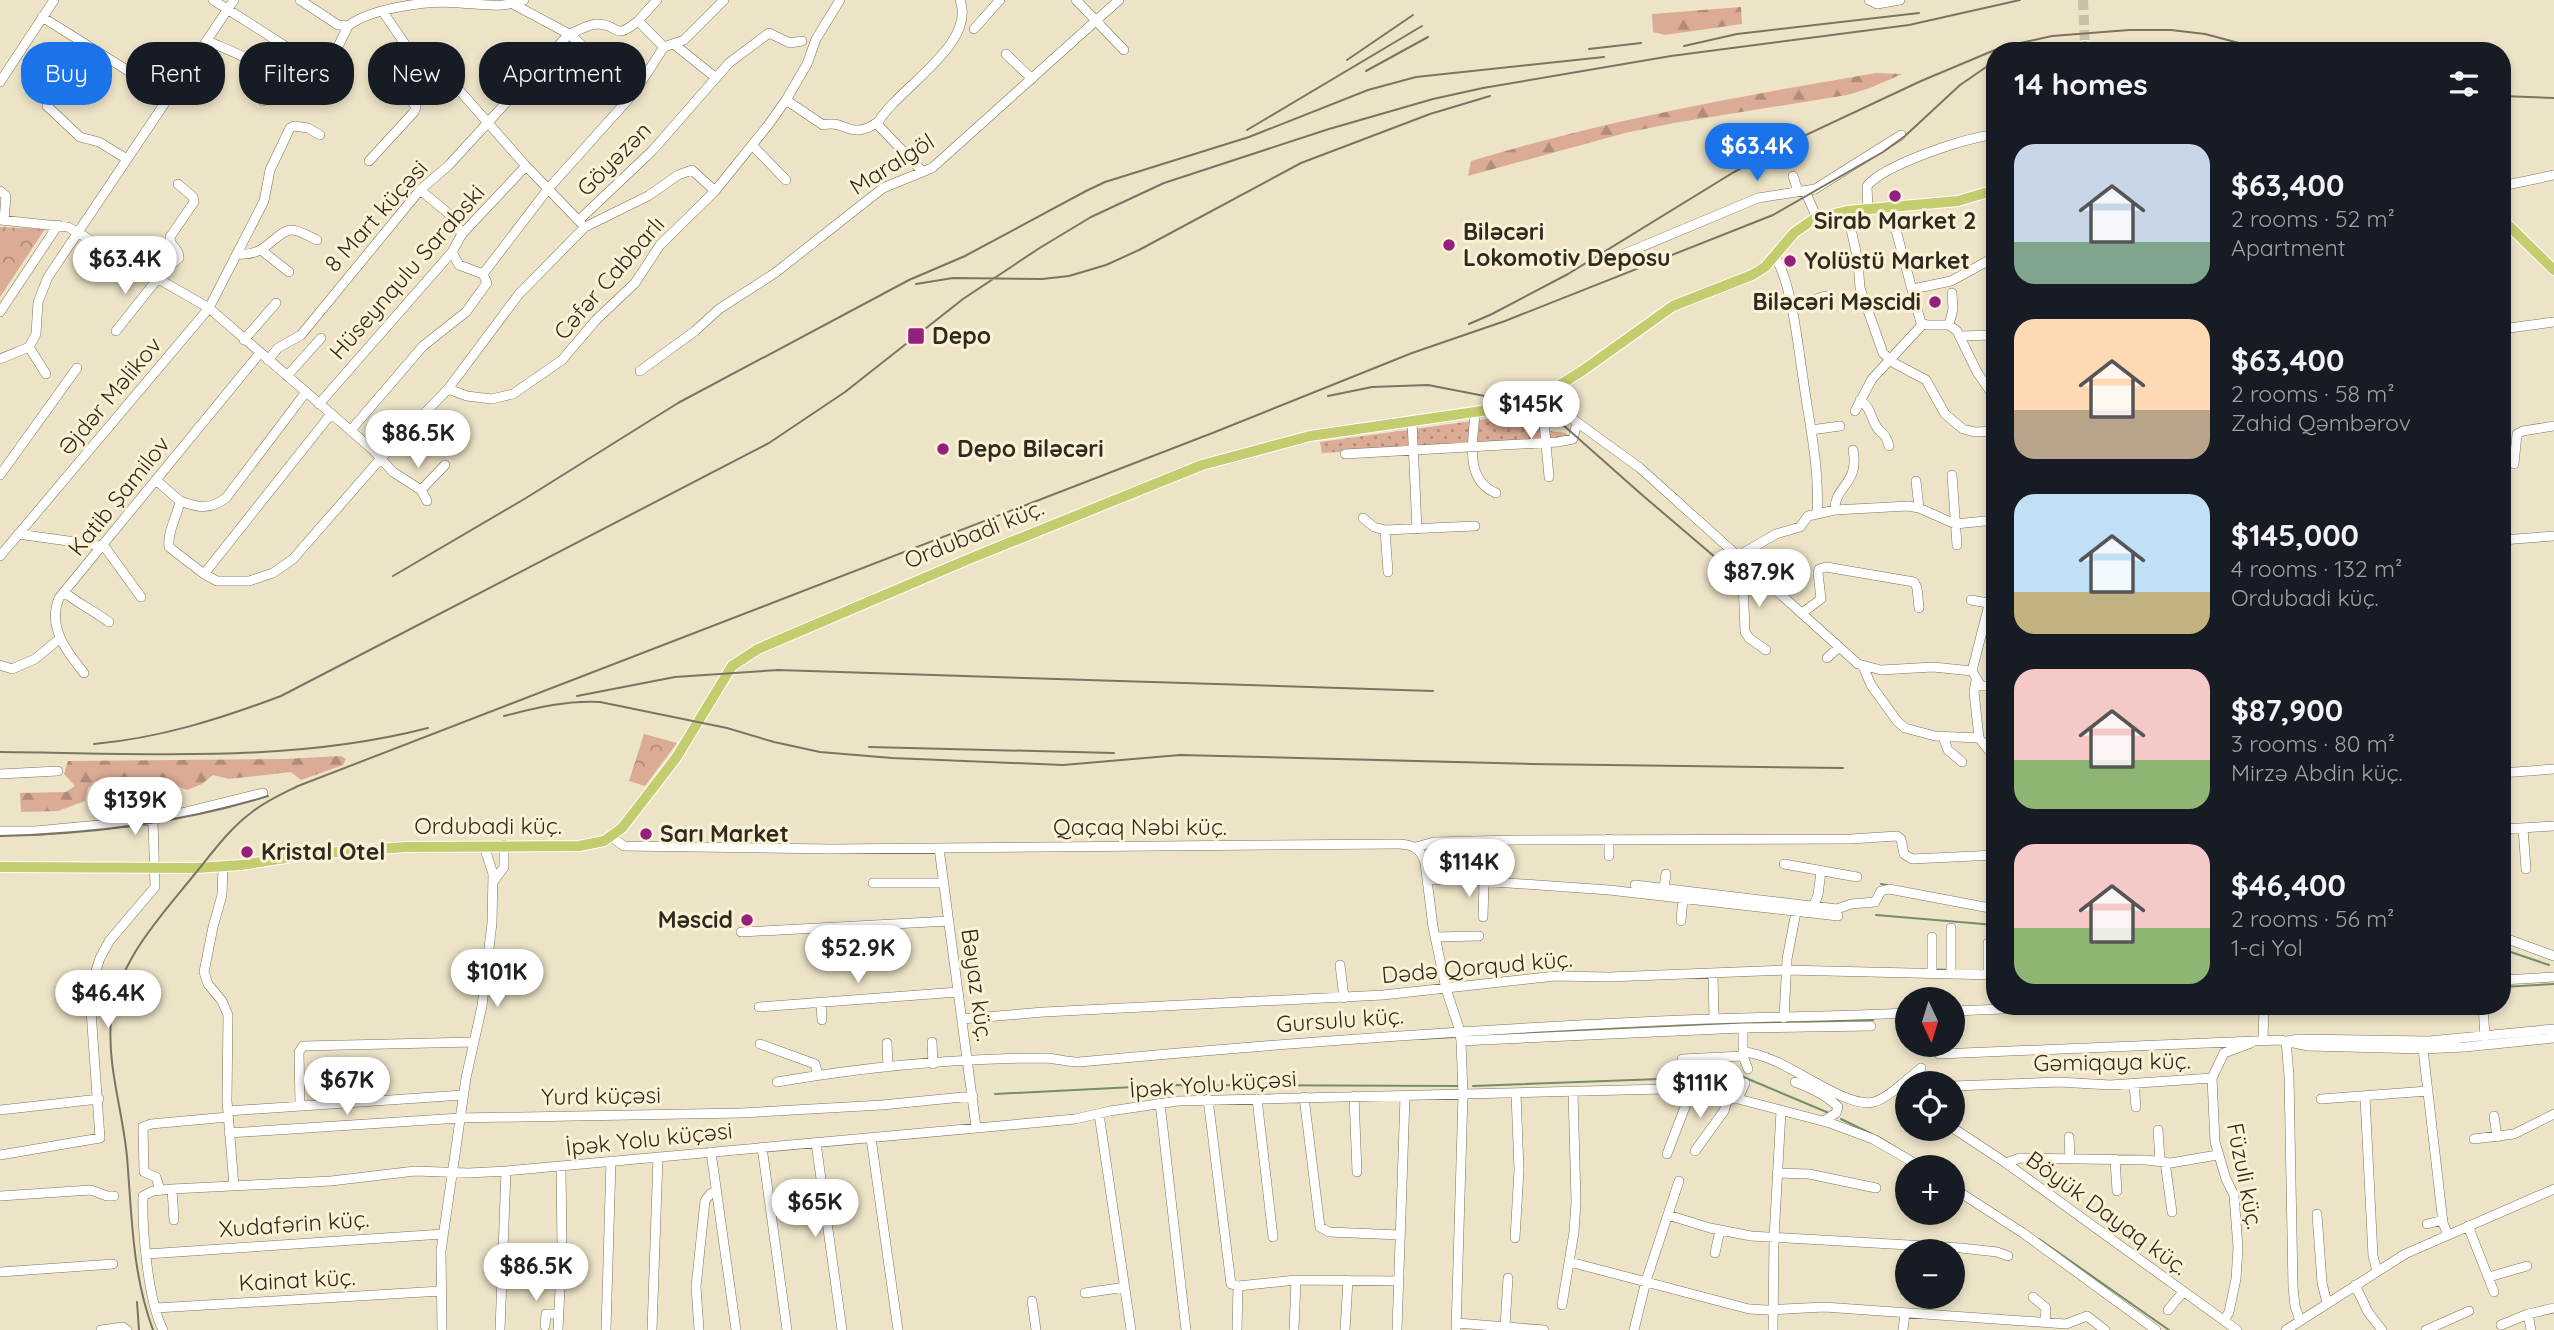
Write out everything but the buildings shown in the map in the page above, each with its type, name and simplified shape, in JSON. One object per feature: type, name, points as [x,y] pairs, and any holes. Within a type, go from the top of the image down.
[{"type":"main road","name":"Ordubadi küç.","points":[[0,867],[223,867],[335,852],[406,847],[597,844],[611,837],[634,814],[676,758],[732,666],[758,649],[858,605],[1180,473],[1310,436],[1475,413],[1538,400],[1672,306],[1752,275],[1765,267],[1794,233],[1817,218],[1847,211],[1958,201],[1986,193]]},
{"type":"main road","points":[[2511,228],[2554,270]]},
{"type":"street","points":[[0,82],[54,0]]},
{"type":"street","points":[[212,0],[318,67],[331,61],[348,26],[368,15],[420,4],[458,2],[488,7],[524,0]]},
{"type":"street","points":[[234,0],[208,41],[239,54]]},
{"type":"street","points":[[300,0],[338,24],[348,26]]},
{"type":"street","points":[[569,34],[595,24],[625,32],[657,0]]},
{"type":"street","points":[[638,21],[664,47],[675,45],[684,40],[724,0]]},
{"type":"street","name":"Cəfər Cabbarlı","points":[[448,389],[467,396],[492,399],[513,394],[562,360],[596,320],[635,283],[660,245],[715,191],[752,145],[786,100],[807,64],[816,38],[840,0]]},
{"type":"street","points":[[786,100],[819,123],[830,123],[852,131],[868,129],[879,121],[915,80],[946,53],[959,30],[963,16],[960,0]]},
{"type":"street","points":[[974,29],[1000,0]]},
{"type":"street","points":[[1076,0],[1124,50]]},
{"type":"street","name":"Maralgöl","points":[[640,371],[695,331],[719,309],[775,273],[883,188],[932,168],[1119,0]]},
{"type":"street","points":[[1869,0],[1877,4],[1900,0]]},
{"type":"street","points":[[513,4],[569,34],[578,42]]},
{"type":"street","name":"Göyəzən","points":[[383,12],[404,42]]},
{"type":"street","points":[[43,18],[126,70]]},
{"type":"street","name":"Göyəzən","points":[[465,96],[582,224],[729,63],[769,33],[790,43],[802,41]]},
{"type":"street","name":"8 Mart küçəsi","points":[[264,357],[301,335],[420,190],[449,165],[569,34]]},
{"type":"street","points":[[675,45],[716,78]]},
{"type":"street","name":"Göyəzən","points":[[351,430],[423,345],[466,312],[487,283],[482,274],[548,189],[634,93],[664,47]]},
{"type":"street","points":[[1006,54],[1032,79]]},
{"type":"street","points":[[0,359],[29,347],[36,334],[36,313],[41,291],[76,233],[164,105]]},
{"type":"street","points":[[369,161],[416,107],[415,105]]},
{"type":"street","points":[[47,106],[80,137],[99,142],[127,159]]},
{"type":"street","points":[[879,121],[877,124],[881,130],[922,171]]},
{"type":"street","name":"Əjdər Məlikov","points":[[0,556],[209,308],[264,201],[270,170],[289,128],[308,128],[320,135]]},
{"type":"street","points":[[1624,254],[1750,201],[1815,188],[1900,135]]},
{"type":"street","points":[[1868,209],[1867,186],[1883,173],[1957,143],[1985,136]]},
{"type":"street","points":[[752,145],[786,180]]},
{"type":"street","name":"Hüseynqulu Sarabski","points":[[319,404],[452,252],[462,234],[526,166]]},
{"type":"street","name":"Cəfər Cabbarlı","points":[[180,501],[177,518],[168,537],[169,547],[217,581],[249,581],[273,573],[293,559],[382,457],[448,389],[519,294],[582,224],[648,196],[678,175],[692,170],[715,191]]},
{"type":"street","points":[[2511,184],[2554,175]]},
{"type":"street","points":[[1793,176],[1817,218]]},
{"type":"street","points":[[116,331],[163,272],[179,258],[178,252],[170,243],[170,237],[194,202],[193,197],[178,184]]},
{"type":"street","points":[[420,190],[448,213],[462,234]]},
{"type":"street","points":[[0,191],[6,196],[2,220],[58,225],[209,308],[382,457],[398,476],[421,490],[427,501]]},
{"type":"street","points":[[1890,208],[1919,319],[1923,324],[1949,326],[1960,336],[1986,385]]},
{"type":"street","points":[[1847,211],[1859,266],[1860,288],[1877,339],[1889,359],[1926,380],[1945,415],[1963,429],[1986,431]]},
{"type":"street","points":[[0,313],[58,225]]},
{"type":"street","points":[[238,254],[261,250],[293,230],[317,240]]},
{"type":"street","points":[[261,250],[289,272]]},
{"type":"street","points":[[452,252],[459,265],[482,274]]},
{"type":"street","points":[[1775,257],[1784,277],[1811,430],[1817,476],[1817,513]]},
{"type":"street","points":[[1913,289],[1951,281],[1986,262]]},
{"type":"street","points":[[1949,326],[1953,309],[1952,293]]},
{"type":"street","points":[[1790,308],[1825,296]]},
{"type":"street","points":[[244,340],[276,303]]},
{"type":"street","points":[[2511,327],[2554,322]]},
{"type":"street","points":[[1855,411],[1872,379],[1923,324]]},
{"type":"street","points":[[1960,336],[1986,335]]},
{"type":"street","points":[[287,376],[321,338]]},
{"type":"street","points":[[29,347],[46,374]]},
{"type":"street","name":"Katib Şamilov","points":[[59,639],[55,607],[64,592],[264,357]]},
{"type":"street","points":[[0,475],[77,368]]},
{"type":"street","points":[[157,481],[180,501],[202,509],[215,506],[226,498],[306,392]]},
{"type":"street","points":[[1549,393],[1563,412],[1640,468],[1838,648],[1863,666],[1881,670],[1933,667],[1974,675],[1986,687]]},
{"type":"street","points":[[1538,400],[1543,415],[1549,477]]},
{"type":"street","points":[[1860,400],[1869,407],[1877,428],[1886,435],[1889,446]]},
{"type":"street","points":[[1475,413],[1473,446],[1476,475],[1484,486],[1496,493]]},
{"type":"street","points":[[204,574],[331,414]]},
{"type":"street","points":[[1412,421],[1417,529]]},
{"type":"street","points":[[1345,454],[1546,443],[1573,439],[1577,422]]},
{"type":"street","points":[[1811,430],[1840,426]]},
{"type":"street","points":[[2514,464],[2517,434],[2523,430],[2554,426]]},
{"type":"street","points":[[1835,510],[1836,499],[1850,481],[1855,467],[1853,450]]},
{"type":"street","points":[[421,490],[445,465]]},
{"type":"street","points":[[1952,475],[1957,545]]},
{"type":"street","points":[[1916,481],[1919,508]]},
{"type":"street","points":[[1738,556],[1769,538],[1800,527],[1806,518],[1835,510],[1908,506],[1955,524],[1986,521]]},
{"type":"street","points":[[1363,518],[1374,527],[1385,530],[1475,526]]},
{"type":"street","points":[[1385,530],[1388,572]]},
{"type":"street","points":[[18,534],[104,546],[141,597]]},
{"type":"street","points":[[2511,539],[2554,536]]},
{"type":"street","points":[[1749,566],[1743,581],[1745,632],[1748,638],[1766,650]]},
{"type":"street","points":[[1802,613],[1821,599],[1818,573],[1819,569],[1826,567],[1914,582],[1919,608]]},
{"type":"street","points":[[64,592],[82,607],[91,609],[109,622]]},
{"type":"street","points":[[1971,600],[1986,603]]},
{"type":"street","points":[[1986,613],[1974,675],[1979,738],[1986,747]]},
{"type":"street","points":[[0,664],[12,670],[35,659],[59,639],[84,673]]},
{"type":"street","points":[[1827,658],[1838,648]]},
{"type":"street","points":[[1863,666],[1871,685],[1901,725],[1911,731],[1943,737],[1979,738]]},
{"type":"street","points":[[1943,737],[1948,750],[1962,762]]},
{"type":"street","points":[[2511,773],[2554,769]]},
{"type":"street","points":[[0,774],[58,771]]},
{"type":"street","points":[[0,831],[36,831],[153,820],[263,793]]},
{"type":"street","points":[[0,1155],[100,1138],[92,1011],[97,966],[110,940],[152,893],[156,882],[153,820]]},
{"type":"street","points":[[2511,829],[2554,826]]},
{"type":"street","points":[[2523,828],[2526,870]]},
{"type":"street","name":"Qaçaq Nəbi küç.","points":[[611,837],[624,846],[939,848],[1397,844],[1416,847],[1434,842],[1851,839],[1897,836],[1901,839],[1904,854],[1912,859],[1986,855]]},
{"type":"street","points":[[1609,839],[1609,856]]},
{"type":"street","points":[[493,882],[504,867],[504,845]]},
{"type":"street","points":[[442,1330],[443,1234],[463,1095],[488,959],[493,882],[484,846]]},
{"type":"street","points":[[1416,847],[1423,858],[1435,937],[1460,1036],[1463,1095],[1456,1326],[1505,1326],[1544,1330]]},
{"type":"street","name":"Bəyaz küç.","points":[[939,848],[976,1127]]},
{"type":"street","points":[[1784,864],[1857,877]]},
{"type":"street","points":[[223,867],[222,895],[204,972],[208,984],[222,1001],[228,1015],[228,1114],[234,1186]]},
{"type":"street","points":[[1812,909],[1822,871]]},
{"type":"street","points":[[1664,888],[1666,874]]},
{"type":"street","points":[[1427,880],[1452,879],[1609,890],[1796,912],[1837,909],[1851,904],[1872,902],[1881,891],[1889,889],[1986,907]]},
{"type":"street","points":[[1483,917],[1484,882]]},
{"type":"street","points":[[873,884],[944,883]]},
{"type":"street","points":[[1635,884],[1812,909],[1838,916]]},
{"type":"street","points":[[1681,921],[1683,898]]},
{"type":"street","points":[[1784,1018],[1786,970],[1796,912]]},
{"type":"street","points":[[741,932],[949,921]]},
{"type":"street","points":[[1951,928],[1951,974]]},
{"type":"street","points":[[1435,937],[1479,936]]},
{"type":"street","points":[[1931,973],[1932,937]]},
{"type":"street","points":[[2511,940],[2554,956]]},
{"type":"street","points":[[1340,965],[1344,998]]},
{"type":"street","name":"Dədə Qorqud küç.","points":[[962,1019],[1044,1012],[1344,998],[1555,976],[1609,977],[1786,970],[1986,975]]},
{"type":"street","points":[[1713,974],[1714,1019]]},
{"type":"street","points":[[2511,979],[2554,977]]},
{"type":"street","points":[[759,1007],[958,992]]},
{"type":"street","points":[[821,1002],[822,1020]]},
{"type":"street","points":[[1965,1011],[1986,1010]]},
{"type":"street","name":"Gursulu küç.","points":[[778,1082],[818,1075],[969,1061],[1049,1058],[1079,1062],[1266,1044],[1460,1036],[1714,1019],[1895,1014]]},
{"type":"street","points":[[2263,1040],[2264,1015]]},
{"type":"street","points":[[2484,1015],[2485,1037]]},
{"type":"street","points":[[1460,1036],[1871,1026]]},
{"type":"street","points":[[1743,1028],[1743,1054],[1748,1069]]},
{"type":"street","points":[[2286,1041],[2429,1041],[2554,1029]]},
{"type":"street","points":[[1965,1053],[2263,1040],[2308,1046],[2423,1049],[2554,1038]]},
{"type":"street","name":"Gəmiqaya küç.","points":[[1965,1086],[2059,1082],[2134,1084],[2212,1078],[2224,1053],[2249,1045],[2252,1041]]},
{"type":"street","points":[[2286,1041],[2293,1287],[2300,1321]]},
{"type":"street","points":[[300,1105],[299,1052],[303,1046],[474,1042]]},
{"type":"street","points":[[932,1042],[933,1064]]},
{"type":"street","points":[[887,1043],[888,1068]]},
{"type":"street","points":[[760,1044],[815,1063],[818,1075]]},
{"type":"street","points":[[2423,1049],[2443,1220],[2448,1234]]},
{"type":"street","points":[[1682,1059],[1762,1054],[1841,1096],[1861,1102],[1879,1100],[1895,1091]]},
{"type":"street","points":[[1918,1071],[1921,1068]]},
{"type":"street","name":"Füzuli küç.","points":[[2212,1078],[2217,1155],[2234,1195],[2238,1248],[2236,1279],[2224,1321]]},
{"type":"street","points":[[1795,1082],[1820,1093],[1836,1104],[1836,1113],[1824,1121]]},
{"type":"street","points":[[1738,1098],[1745,1083]]},
{"type":"street","points":[[2134,1084],[2136,1107]]},
{"type":"street","name":"İpək Yolu küçəsi","points":[[160,1190],[331,1181],[415,1171],[506,1171],[561,1167],[1075,1119],[1160,1103],[1208,1099],[1405,1097],[1663,1089],[1706,1098],[1738,1098],[1824,1121],[1873,1139],[1900,1155]]},
{"type":"street","points":[[1562,1305],[1570,1262],[1576,1202],[1573,1091]]},
{"type":"street","points":[[2321,1100],[2428,1091]]},
{"type":"street","points":[[1515,1238],[1519,1170],[1517,1094]]},
{"type":"street","points":[[1667,1154],[1690,1094]]},
{"type":"street","points":[[163,1330],[156,1308],[147,1254],[143,1196],[160,1190],[156,1177],[144,1171],[144,1128],[151,1124],[300,1105],[463,1095]]},
{"type":"street","points":[[1353,1096],[1357,1172]]},
{"type":"street","name":"Yurd küçəsi","points":[[229,1133],[460,1118],[741,1113],[973,1097]]},
{"type":"street","points":[[1304,1097],[1320,1227],[1329,1232],[1400,1235]]},
{"type":"street","points":[[1397,1330],[1405,1097]]},
{"type":"street","points":[[2365,1097],[2373,1256],[2377,1271]]},
{"type":"street","points":[[1257,1098],[1273,1237]]},
{"type":"street","points":[[1695,1151],[1724,1111],[1727,1098]]},
{"type":"street","points":[[0,1110],[99,1099]]},
{"type":"street","points":[[1208,1099],[1230,1282],[1238,1286],[1296,1280],[1399,1281]]},
{"type":"street","points":[[1160,1103],[1186,1330]]},
{"type":"street","points":[[1773,1330],[1774,1238],[1781,1111]]},
{"type":"street","points":[[1099,1114],[1131,1330]]},
{"type":"street","points":[[2474,1139],[2514,1134],[2554,1114]]},
{"type":"street","points":[[2494,1116],[2497,1138]]},
{"type":"street","points":[[2158,1130],[2172,1212]]},
{"type":"street","name":"Böyük Dayaq küç.","points":[[1965,1136],[2237,1330]]},
{"type":"street","points":[[2069,1137],[2070,1158]]},
{"type":"street","points":[[871,1138],[898,1330]]},
{"type":"street","points":[[816,1143],[842,1330]]},
{"type":"street","points":[[762,1147],[787,1330]]},
{"type":"street","points":[[711,1152],[736,1330]]},
{"type":"street","points":[[2006,1163],[2020,1158],[2162,1161],[2217,1155]]},
{"type":"street","points":[[652,1330],[658,1157]]},
{"type":"street","points":[[2115,1159],[2117,1191]]},
{"type":"street","points":[[606,1330],[611,1161]]},
{"type":"street","points":[[558,1330],[562,1248],[561,1167]]},
{"type":"street","points":[[500,1330],[506,1171]]},
{"type":"street","points":[[1777,1173],[1809,1174],[1876,1188]]},
{"type":"street","points":[[1634,1330],[1646,1281],[1679,1181]]},
{"type":"street","points":[[172,1189],[174,1220]]},
{"type":"street","points":[[2286,1330],[2377,1271],[2448,1234],[2554,1189]]},
{"type":"street","points":[[0,1196],[91,1190],[114,1196]]},
{"type":"street","points":[[699,1330],[696,1287],[705,1201],[715,1192]]},
{"type":"street","points":[[1965,1196],[2023,1233],[2156,1330]]},
{"type":"street","points":[[2317,1214],[2322,1283],[2327,1303]]},
{"type":"street","points":[[1668,1215],[1720,1230],[1774,1238],[1961,1248],[2008,1256]]},
{"type":"street","points":[[2427,1224],[2443,1220]]},
{"type":"street","points":[[2468,1226],[2494,1292]]},
{"type":"street","points":[[1715,1252],[1720,1230]]},
{"type":"street","name":"Xudafərin küç.","points":[[147,1254],[443,1234]]},
{"type":"street","points":[[1570,1262],[1749,1309],[1824,1307],[2045,1322],[2072,1327],[2087,1316],[2105,1330]]},
{"type":"street","points":[[0,1272],[113,1264]]},
{"type":"street","points":[[2488,1277],[2527,1266]]},
{"type":"street","points":[[1505,1326],[1508,1278]]},
{"type":"street","points":[[1294,1330],[1296,1280]]},
{"type":"street","points":[[1345,1330],[1348,1280]]},
{"type":"street","points":[[2355,1285],[2368,1312],[2382,1330]]},
{"type":"street","points":[[1237,1330],[1238,1286]]},
{"type":"street","points":[[1085,1293],[1125,1287]]},
{"type":"street","name":"Kainat küç.","points":[[156,1308],[441,1292]]},
{"type":"street","points":[[2168,1310],[2183,1292]]},
{"type":"street","points":[[2033,1297],[2046,1308],[2045,1322]]},
{"type":"street","points":[[1032,1301],[1036,1330]]},
{"type":"street","points":[[2501,1325],[2528,1314],[2554,1308]]},
{"type":"street","points":[[2426,1330],[2469,1311]]},
{"type":"street","points":[[1903,1330],[1905,1313]]},
{"type":"street","points":[[545,1326],[546,1314],[558,1314]]},
{"type":"street","points":[[2528,1314],[2531,1330]]},
{"type":"street","points":[[101,1330],[123,1327],[127,1330]]},
{"type":"green space","points":[[1741,7],[1742,24],[1665,35],[1653,32],[1652,14]]},
{"type":"green space","points":[[1876,73],[1902,74],[1847,95],[1625,133],[1468,176],[1471,161],[1571,134],[1723,100]]},
{"type":"green space","points":[[0,227],[45,229],[0,297]]},
{"type":"green space","points":[[1523,414],[1524,421],[1540,421],[1542,430],[1566,433],[1567,438],[1322,453],[1320,442]]},
{"type":"green space","points":[[644,734],[677,743],[645,786],[629,781]]},
{"type":"green space","points":[[341,756],[346,759],[343,765],[301,780],[291,772],[229,779],[213,775],[202,784],[187,790],[152,777],[124,786],[95,781],[88,788],[85,801],[58,811],[21,812],[20,793],[66,792],[75,786],[64,774],[68,761]]},
{"type":"waterway","points":[[1881,884],[1888,885]]},
{"type":"waterway","points":[[1876,915],[1986,924]]},
{"type":"waterway","points":[[2511,952],[2549,965]]},
{"type":"waterway","points":[[2511,986],[2554,984]]},
{"type":"waterway","points":[[1486,1035],[1873,1020]]},
{"type":"waterway","points":[[1419,1039],[1454,1037]]},
{"type":"waterway","points":[[2454,1043],[2469,1042]]},
{"type":"waterway","points":[[1473,1086],[1741,1076],[1829,1113]]},
{"type":"waterway","points":[[995,1094],[1173,1085],[1458,1086]]},
{"type":"waterway","points":[[1841,1119],[1872,1134]]},
{"type":"waterway","points":[[1877,1136],[1908,1155]]},
{"type":"waterway","points":[[2039,1239],[2169,1330]]},
{"type":"tunnel","points":[[2083,0],[2085,42]]},
{"type":"railway","points":[[94,744],[189,726],[281,696],[769,443],[845,392],[963,299],[1038,249],[1091,217],[1164,183],[1329,129],[1433,99],[1483,88],[1671,56],[1909,25],[2020,0]]},
{"type":"railway","points":[[1684,46],[1737,34],[1919,13]]},
{"type":"railway","points":[[1347,60],[1413,15]]},
{"type":"railway","points":[[1247,130],[1422,26]]},
{"type":"railway","points":[[2025,42],[2052,36],[2129,30],[2171,30],[2205,34],[2235,42]]},
{"type":"railway","points":[[1366,71],[1428,37]]},
{"type":"railway","points":[[1589,49],[1641,43]]},
{"type":"railway","points":[[1469,324],[1568,274],[1778,148],[1986,54]]},
{"type":"railway","points":[[393,576],[526,498],[678,403],[909,280],[965,256],[1105,182],[1249,137],[1368,90],[1416,77],[1604,57]]},
{"type":"railway","points":[[153,1330],[137,1266],[125,1140],[111,1054],[111,1020],[115,999],[130,960],[154,924],[221,842],[257,808],[298,786],[1215,432],[1412,353],[1505,321],[1773,215],[1883,152],[1905,136],[1960,85],[1986,67]]},
{"type":"railway","points":[[916,284],[953,278],[1042,279],[1069,276],[1106,265],[1301,163],[1430,114],[1490,96]]},
{"type":"railway","points":[[2511,96],[2554,98]]},
{"type":"railway","points":[[1328,396],[1372,387],[1428,385],[1536,406],[1553,416],[1743,581]]},
{"type":"railway","points":[[577,696],[675,677],[778,670],[1433,691]]},
{"type":"railway","points":[[504,716],[564,703],[600,702],[727,728],[820,752],[892,758],[1063,765],[1180,755],[1531,764],[1843,768]]},
{"type":"railway","points":[[0,752],[269,752],[322,747],[428,728]]},
{"type":"railway","points":[[869,747],[1114,753]]},
{"type":"railway","points":[[0,836],[101,830],[169,820],[268,796]]},
{"type":"railway","points":[[137,1302],[139,1330]]},
{"type":"place","name":"Sirab Market 2","points":[[1895,196]]},
{"type":"place","name":"Biləcəri Lokomotiv Deposu","points":[[1449,245]]},
{"type":"place","name":"Yolüstü Market","points":[[1790,261]]},
{"type":"place","name":"Biləcəri Məscidi","points":[[1935,302]]},
{"type":"place","name":"Depo","points":[[916,336]]},
{"type":"place","name":"Depo Biləcəri","points":[[943,449]]},
{"type":"place","name":"Sarı Market","points":[[646,834]]},
{"type":"place","name":"Kristal Otel","points":[[247,852]]},
{"type":"place","name":"Məscid","points":[[747,920]]}]
